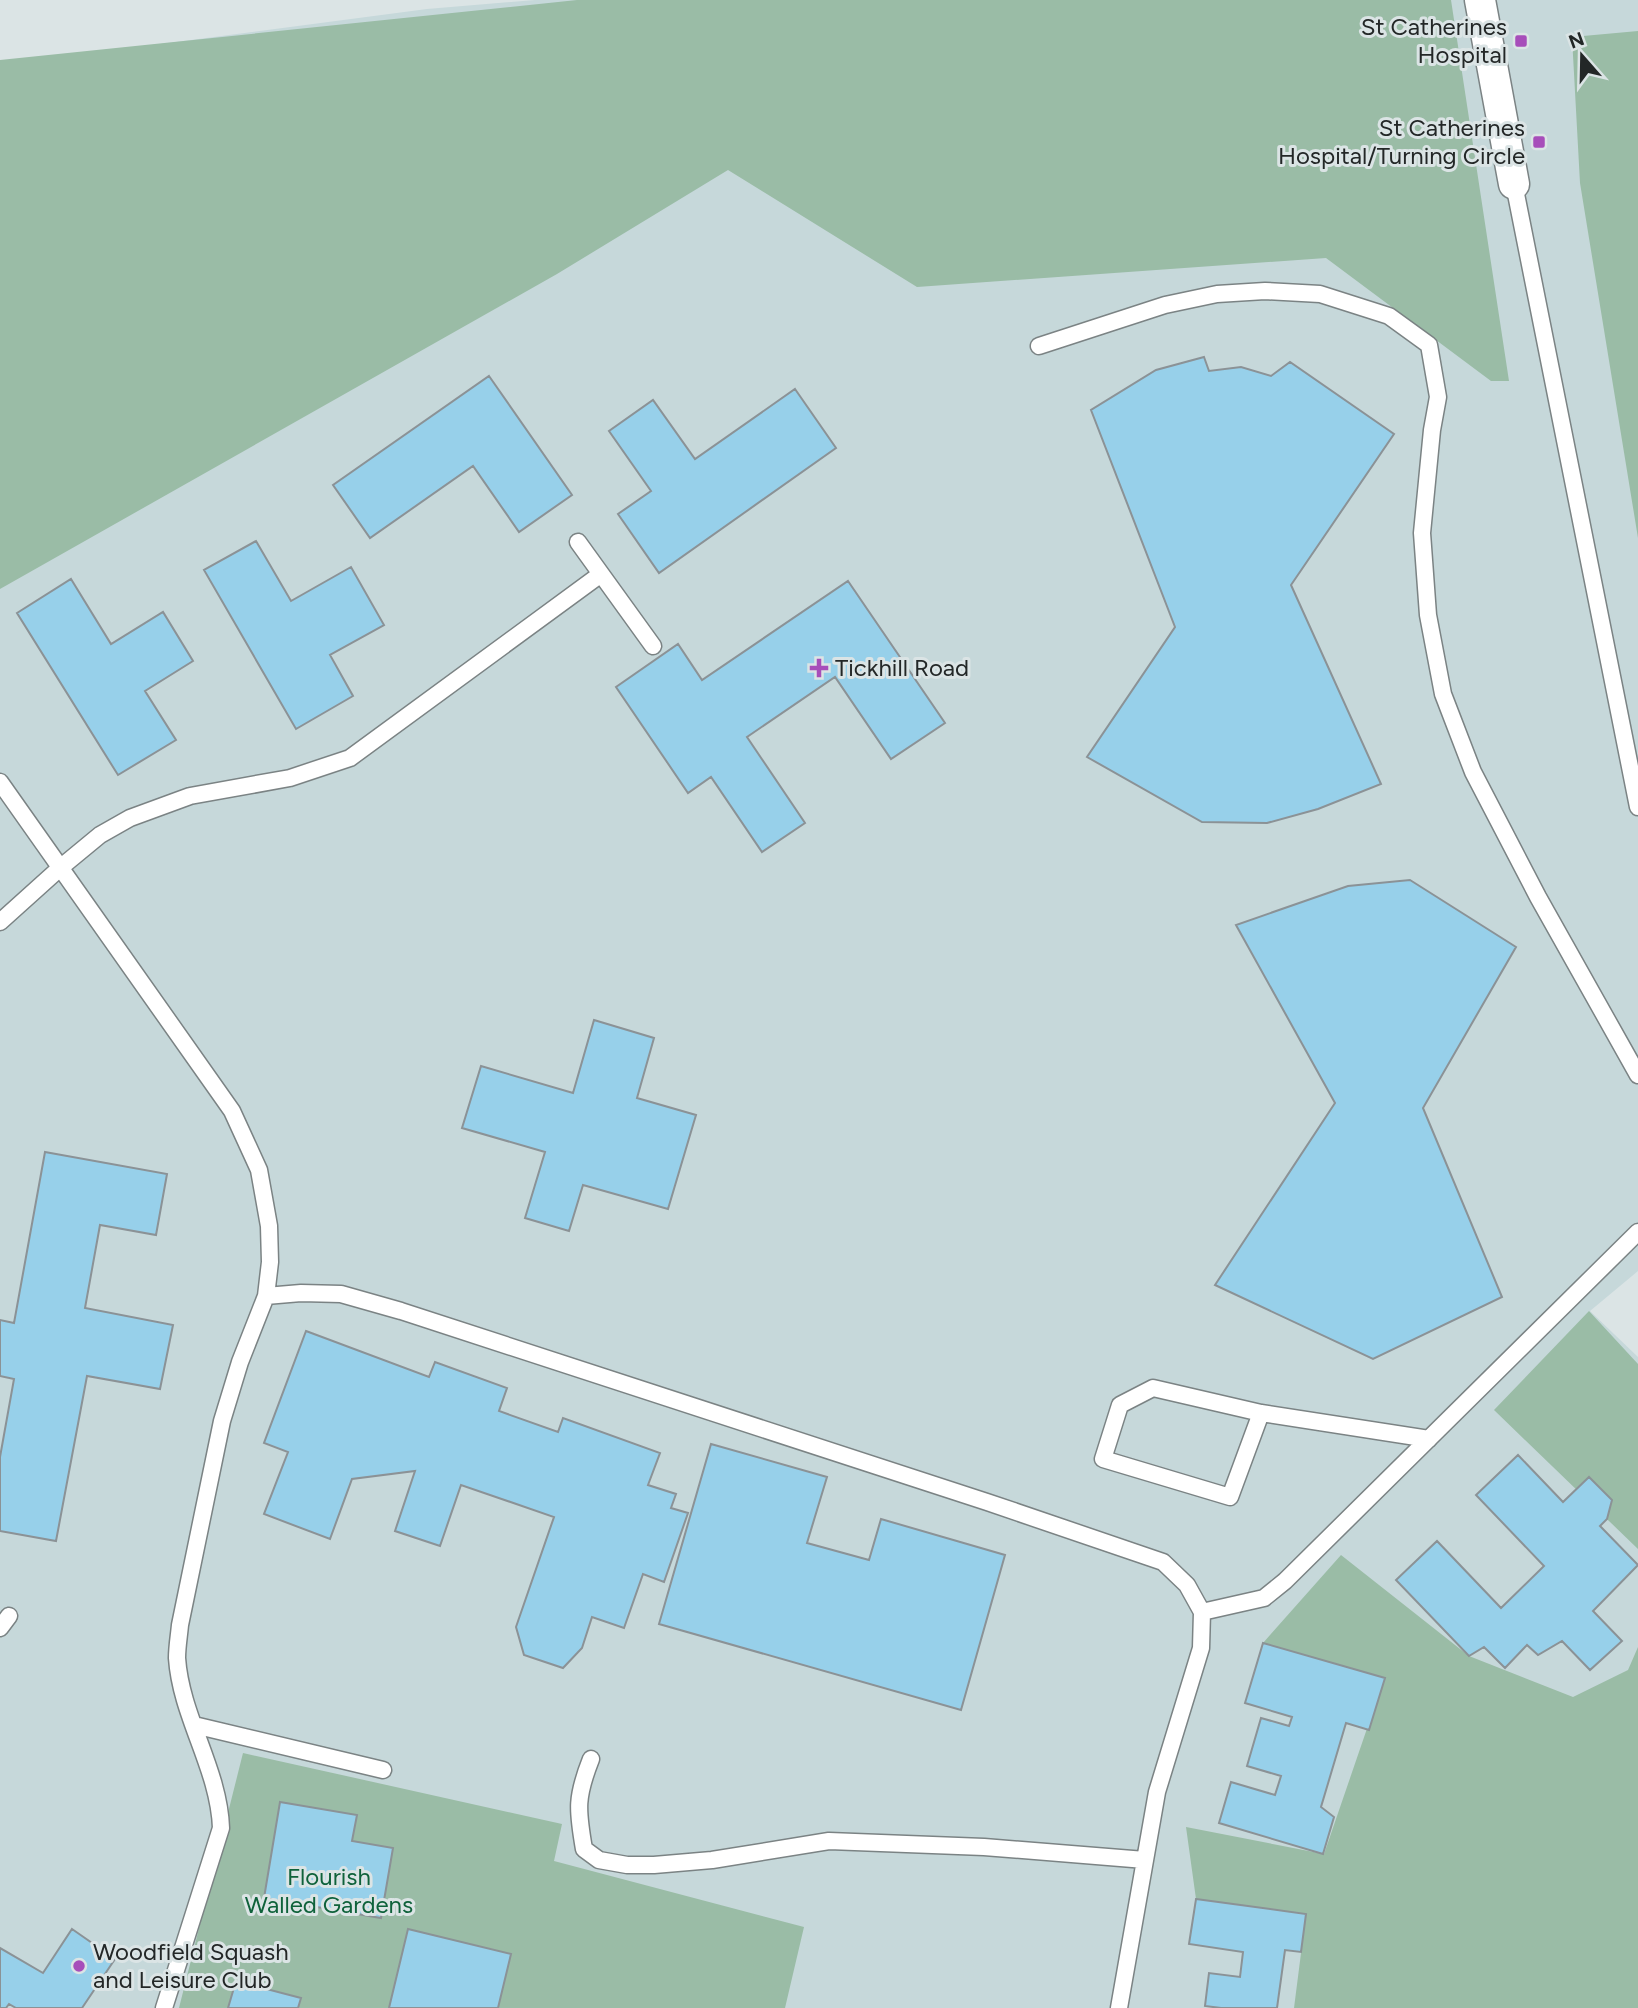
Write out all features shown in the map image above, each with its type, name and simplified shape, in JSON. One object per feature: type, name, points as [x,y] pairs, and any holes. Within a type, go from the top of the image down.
[{"type":"street","points":[[1480,0],[1514,184]]},
{"type":"lane","points":[[1514,184],[1638,807]]},
{"type":"lane","points":[[1039,346],[1165,305],[1217,294],[1265,291],[1320,294],[1378,312],[1389,316],[1429,345],[1438,397],[1432,430],[1422,533],[1428,615],[1443,694],[1479,783],[1538,897],[1638,1074]]},
{"type":"lane","points":[[578,542],[653,646]]},
{"type":"lane","points":[[0,922],[100,835],[156,808],[190,796],[290,778],[350,758],[601,574]]},
{"type":"lane","points":[[0,782],[232,1111],[259,1170],[267,1214],[270,1262],[265,1296],[240,1362],[222,1421],[180,1625],[177,1657],[183,1694],[220,1803],[221,1828],[164,2008]]},
{"type":"lane","points":[[1202,1612],[1264,1598],[1285,1580],[1638,1232]]},
{"type":"lane","points":[[265,1296],[341,1294],[401,1311],[1163,1562],[1187,1585],[1202,1612],[1201,1648],[1157,1792],[1119,2008]]},
{"type":"lane","points":[[1261,1413],[1230,1497],[1103,1459],[1120,1405],[1153,1388],[1261,1413],[1429,1439]]},
{"type":"lane","points":[[194,1725],[383,1770]]},
{"type":"lane","points":[[591,1759],[578,1797],[579,1822],[584,1849],[599,1860],[654,1865],[725,1858],[829,1841],[984,1847],[1145,1860]]},
{"type":"shaded area","name":"Tickhill Road","points":[[535,0],[1638,0],[1638,1271],[1590,1311],[1638,1357],[1638,2008],[0,2008],[0,65],[427,9]]},
{"type":"green space","points":[[577,0],[1451,0],[1509,381],[1491,381],[1326,258],[917,287],[728,170],[557,274],[0,589],[0,60]]},
{"type":"green space","points":[[1638,31],[1638,538],[1580,183],[1572,37]]},
{"type":"green space","points":[[1589,1311],[1638,1364],[1638,1549],[1494,1410]]},
{"type":"green space","points":[[1341,1555],[1469,1656],[1573,1697],[1628,1670],[1638,1647],[1638,2008],[1294,2008],[1306,1914],[1196,1899],[1186,1827],[1324,1854],[1384,1679],[1263,1643]]},
{"type":"green space","name":"Flourish Walled Gardens","points":[[243,1753],[562,1824],[554,1861],[804,1927],[785,2008],[179,2008]]},
{"type":"building","points":[[1204,357],[1209,371],[1241,367],[1271,376],[1290,362],[1394,434],[1291,585],[1381,784],[1318,809],[1267,823],[1202,822],[1087,757],[1175,627],[1091,410],[1156,370]]},
{"type":"building","points":[[489,376],[572,495],[519,532],[473,466],[370,538],[333,485]]},
{"type":"building","points":[[795,389],[836,448],[659,573],[618,514],[651,491],[609,431],[653,400],[695,459]]},
{"type":"building","points":[[256,541],[291,601],[351,567],[384,625],[330,655],[353,696],[296,729],[204,570]]},
{"type":"building","points":[[71,579],[111,644],[163,612],[193,661],[145,691],[176,740],[118,775],[17,613]]},
{"type":"building","points":[[848,581],[945,723],[891,759],[835,677],[747,737],[805,823],[762,852],[711,777],[688,793],[616,687],[678,644],[702,680]]},
{"type":"building","points":[[1410,880],[1516,947],[1423,1108],[1502,1297],[1373,1359],[1215,1285],[1335,1103],[1236,925],[1348,886]]},
{"type":"building","points":[[594,1020],[654,1038],[637,1098],[696,1115],[668,1209],[583,1185],[569,1231],[525,1218],[545,1152],[462,1128],[481,1066],[573,1093]]},
{"type":"building","points":[[45,1152],[167,1174],[156,1235],[100,1225],[85,1308],[173,1325],[160,1389],[87,1376],[56,1541],[0,1531],[0,1457],[14,1379],[0,1376],[0,1320],[14,1323]]},
{"type":"building","points":[[306,1331],[429,1377],[435,1362],[507,1388],[499,1411],[558,1432],[563,1418],[660,1453],[648,1485],[676,1494],[671,1508],[688,1513],[664,1582],[643,1574],[624,1628],[592,1617],[582,1648],[563,1668],[524,1655],[516,1627],[554,1517],[461,1485],[440,1546],[395,1531],[415,1471],[352,1479],[330,1539],[264,1514],[288,1452],[264,1443]]},
{"type":"building","points":[[711,1444],[827,1477],[807,1543],[869,1560],[881,1519],[1005,1555],[961,1710],[659,1624]]},
{"type":"building","points":[[1518,1455],[1563,1502],[1589,1477],[1612,1500],[1607,1519],[1600,1526],[1638,1565],[1593,1611],[1622,1641],[1590,1670],[1562,1641],[1538,1655],[1527,1645],[1505,1668],[1484,1647],[1469,1656],[1396,1580],[1437,1541],[1501,1608],[1544,1566],[1476,1495]]},
{"type":"building","points":[[1263,1643],[1385,1678],[1369,1730],[1346,1723],[1321,1807],[1334,1817],[1323,1854],[1219,1823],[1231,1782],[1275,1795],[1281,1776],[1247,1766],[1261,1718],[1289,1726],[1292,1717],[1245,1703]]},
{"type":"building","points":[[280,1802],[357,1815],[352,1841],[393,1848],[381,1918],[264,1898]]},
{"type":"building","points":[[1196,1899],[1306,1914],[1301,1952],[1285,1950],[1277,2008],[1205,2006],[1209,1973],[1240,1977],[1243,1952],[1189,1944]]},
{"type":"building","name":"Woodfield Squash and Leisure Club","points":[[72,1929],[115,1959],[82,2008],[16,2008],[9,2004],[6,2008],[0,2008],[0,1948],[43,1973]]},
{"type":"building","points":[[408,1929],[511,1954],[498,2008],[389,2008]]},
{"type":"building","points":[[236,1981],[301,1998],[298,2008],[228,2008]]},
{"type":"place","name":"St Catherines Hospital","points":[[1521,41]]},
{"type":"place","name":"St Catherines Hospital/Turning Circle","points":[[1539,142]]},
{"type":"place","name":"Tickhill Road","points":[[819,668]]},
{"type":"place","name":"Woodfield Squash and Leisure Club","points":[[79,1966]]}]
